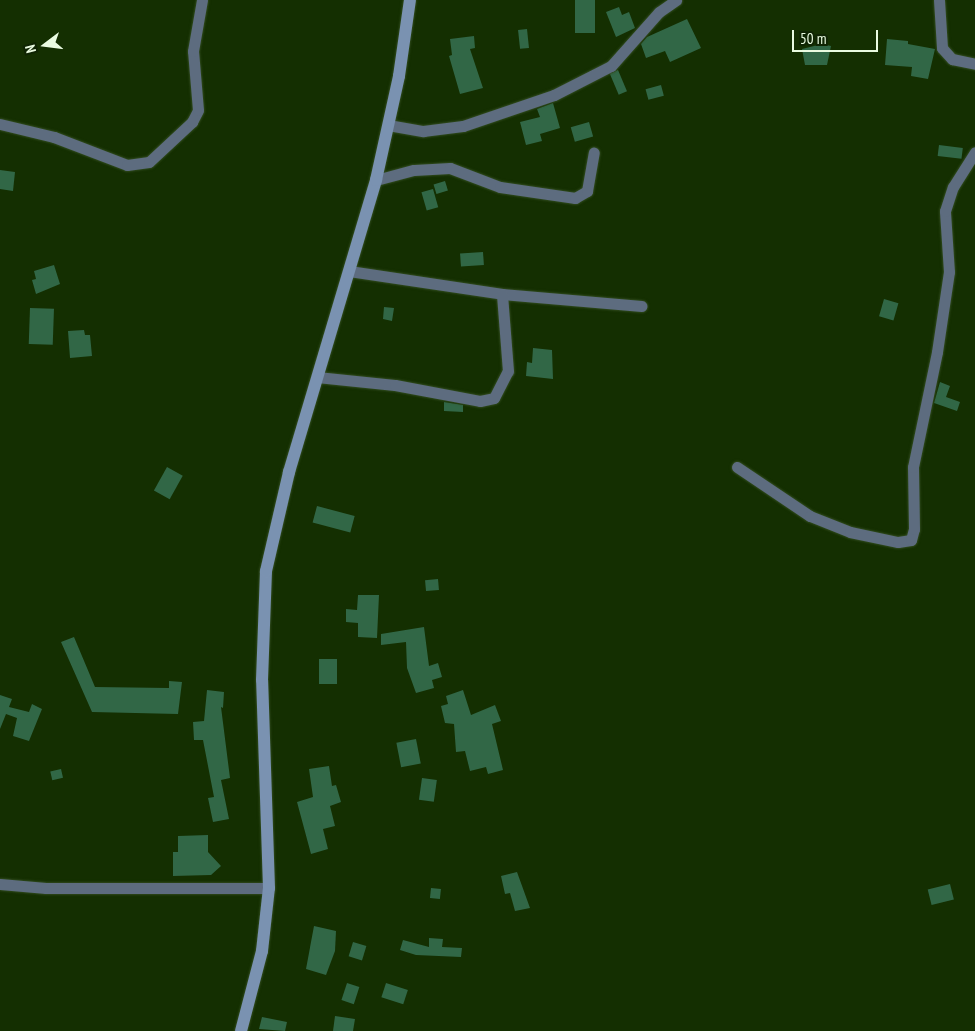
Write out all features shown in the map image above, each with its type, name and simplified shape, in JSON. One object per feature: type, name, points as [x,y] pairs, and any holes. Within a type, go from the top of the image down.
[{"type":"main road","points":[[241,1031],[262,950],[269,888],[262,680],[264,583],[286,481],[376,180],[388,126],[410,0]]},
{"type":"street","points":[[0,124],[54,137],[127,165],[149,162],[192,122],[198,110],[193,51],[202,0]]},
{"type":"street","points":[[388,126],[423,131],[463,126],[554,95],[611,66],[659,12],[676,0]]},
{"type":"street","points":[[939,0],[942,48],[952,59],[975,64]]},
{"type":"street","points":[[737,467],[810,516],[850,532],[898,542],[911,540],[914,529],[913,466],[936,362],[949,272],[945,211],[953,187],[975,152]]},
{"type":"street","points":[[376,180],[414,170],[450,168],[500,187],[575,198],[587,191],[594,153]]},
{"type":"street","points":[[349,271],[502,294],[641,306]]},
{"type":"street","points":[[317,377],[396,385],[480,401],[494,398],[508,371],[502,294]]},
{"type":"street","points":[[0,884],[46,888],[269,888]]},
{"type":"building","points":[[575,0],[595,0],[595,33],[575,33]]},
{"type":"building","points":[[619,7],[622,15],[629,12],[635,28],[616,37],[606,12]]},
{"type":"building","points":[[687,19],[701,48],[670,62],[665,51],[646,58],[641,44],[647,37]]},
{"type":"building","points":[[527,29],[529,48],[520,49],[518,30]]},
{"type":"building","points":[[474,36],[475,48],[470,49],[483,88],[460,94],[449,56],[452,55],[450,39]]},
{"type":"building","points":[[887,39],[908,41],[908,44],[935,49],[928,79],[911,76],[912,67],[885,65]]},
{"type":"building","points":[[822,44],[831,46],[827,65],[805,65],[802,49]]},
{"type":"building","points":[[618,70],[627,91],[619,95],[610,74]]},
{"type":"building","points":[[661,85],[664,96],[648,100],[646,89]]},
{"type":"building","points":[[553,103],[560,128],[540,134],[542,141],[526,145],[520,122],[540,117],[537,109]]},
{"type":"building","points":[[589,122],[593,136],[575,142],[571,127]]},
{"type":"building","points":[[939,145],[963,148],[961,159],[938,156]]},
{"type":"building","points":[[0,170],[15,172],[13,191],[0,189]]},
{"type":"building","points":[[445,181],[448,191],[436,194],[434,185]]},
{"type":"building","points":[[433,189],[438,207],[427,211],[421,192]]},
{"type":"building","points":[[483,252],[484,265],[461,267],[460,254]]},
{"type":"building","points":[[54,265],[60,284],[36,294],[32,280],[36,279],[34,271]]},
{"type":"building","points":[[884,299],[898,303],[893,320],[879,316]]},
{"type":"building","points":[[384,307],[394,308],[392,321],[383,319]]},
{"type":"building","points":[[30,308],[54,309],[53,345],[29,344]]},
{"type":"building","points":[[84,330],[85,335],[90,335],[92,356],[70,358],[68,331]]},
{"type":"building","points":[[533,348],[552,350],[553,379],[526,376],[527,362],[532,363]]},
{"type":"building","points":[[940,382],[950,386],[946,397],[960,402],[957,411],[934,403]]},
{"type":"building","points":[[444,402],[463,405],[463,412],[444,411]]},
{"type":"building","points":[[167,467],[183,476],[170,499],[154,491]]},
{"type":"building","points":[[317,506],[355,516],[350,533],[313,522]]},
{"type":"building","points":[[438,579],[439,590],[426,591],[425,580]]},
{"type":"building","points":[[358,595],[379,595],[377,638],[358,637],[358,623],[346,622],[346,609],[357,610]]},
{"type":"building","points":[[424,627],[429,666],[438,663],[442,677],[432,680],[434,688],[416,693],[407,668],[406,642],[381,645],[381,634]]},
{"type":"building","points":[[74,637],[95,687],[169,688],[169,681],[182,682],[178,714],[92,712],[61,642]]},
{"type":"building","points":[[319,659],[337,659],[337,684],[319,684]]},
{"type":"building","points":[[207,690],[224,692],[223,708],[221,707],[230,778],[221,780],[229,819],[213,822],[208,798],[214,797],[203,740],[194,740],[193,722],[204,721]]},
{"type":"building","points":[[463,690],[471,715],[495,705],[501,721],[492,724],[503,770],[488,774],[486,767],[470,771],[465,751],[456,752],[454,724],[445,723],[441,706],[448,704],[446,696]]},
{"type":"building","points":[[0,695],[12,699],[9,707],[29,712],[32,704],[42,709],[29,741],[13,736],[17,718],[6,714],[0,729]]},
{"type":"building","points":[[416,739],[421,764],[401,767],[396,743]]},
{"type":"building","points":[[329,766],[332,786],[336,785],[341,802],[330,806],[335,826],[323,829],[328,849],[311,854],[297,802],[313,797],[309,769]]},
{"type":"building","points":[[61,769],[63,778],[52,780],[50,771]]},
{"type":"building","points":[[422,778],[437,780],[434,802],[419,800]]},
{"type":"building","points":[[208,835],[208,852],[221,866],[211,875],[173,876],[173,852],[178,852],[178,836]]},
{"type":"building","points":[[517,872],[530,908],[515,911],[510,893],[505,894],[501,876]]},
{"type":"building","points":[[950,884],[954,900],[932,905],[928,890]]},
{"type":"building","points":[[431,888],[441,889],[440,899],[430,898]]},
{"type":"building","points":[[314,926],[336,931],[335,951],[326,975],[306,969]]},
{"type":"building","points":[[429,938],[443,939],[442,947],[462,948],[461,957],[416,955],[400,950],[403,940],[429,947]]},
{"type":"building","points":[[353,942],[366,946],[362,960],[349,956]]},
{"type":"building","points":[[347,983],[359,987],[354,1004],[341,1000]]},
{"type":"building","points":[[386,983],[408,990],[403,1004],[381,997]]},
{"type":"building","points":[[335,1016],[355,1019],[353,1031],[333,1031]]},
{"type":"building","points":[[262,1017],[287,1022],[285,1031],[259,1029]]}]
